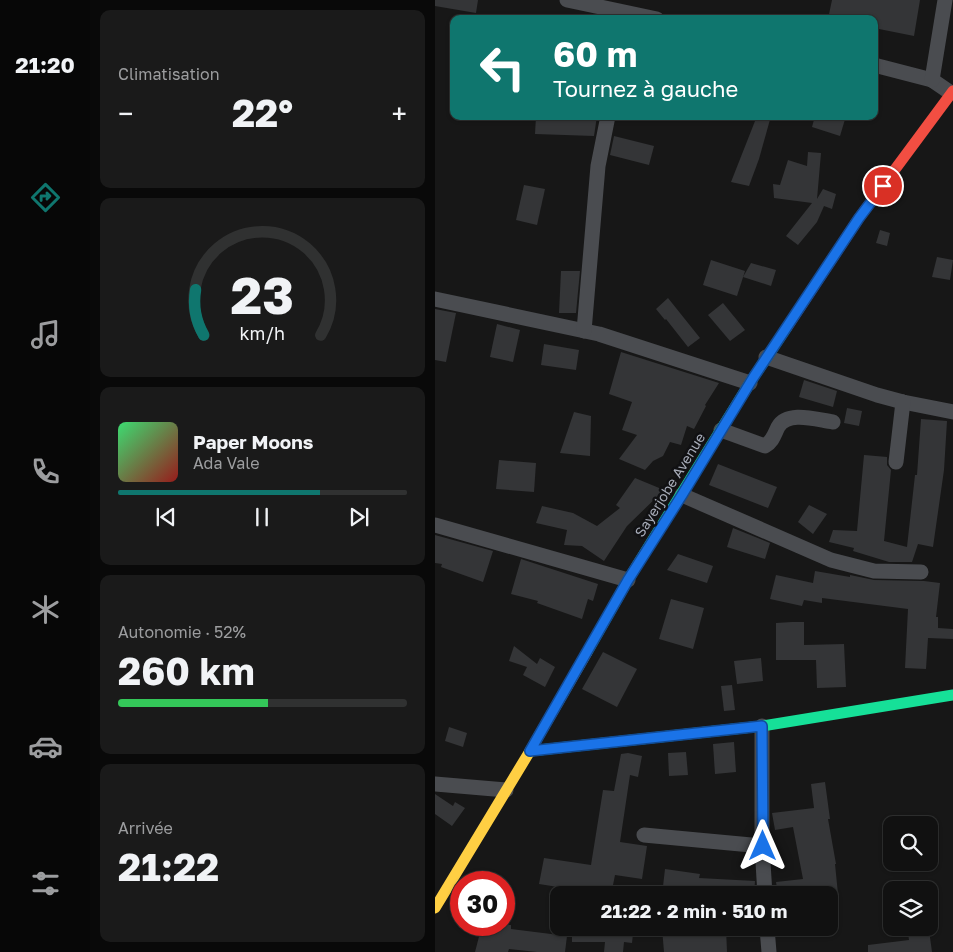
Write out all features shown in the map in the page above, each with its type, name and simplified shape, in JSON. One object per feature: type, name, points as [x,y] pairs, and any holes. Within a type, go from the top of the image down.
[{"type":"main road","name":"Sayerjobe Avenue","points":[[435,908],[439,895],[530,751],[628,580],[766,357],[859,218],[952,92]]},
{"type":"main road","points":[[530,751],[762,726],[953,695]]},
{"type":"street","points":[[569,0],[625,15]]},
{"type":"street","points":[[932,80],[945,0]]},
{"type":"street","points":[[878,66],[932,80],[952,92]]},
{"type":"street","points":[[584,331],[598,166],[607,120]]},
{"type":"street","points":[[435,299],[599,334],[750,383]]},
{"type":"street","points":[[766,357],[903,402],[953,412]]},
{"type":"street","points":[[895,462],[903,402]]},
{"type":"street","points":[[721,430],[765,446],[771,442],[780,425],[787,419],[804,418],[833,422]]},
{"type":"street","points":[[682,495],[831,560],[874,571],[921,572]]},
{"type":"street","points":[[435,525],[628,580]]},
{"type":"street","points":[[762,726],[765,886]]},
{"type":"street","points":[[435,784],[506,790]]},
{"type":"street","points":[[644,835],[763,846]]},
{"type":"street","points":[[768,936],[769,952]]},
{"type":"building","points":[[435,0],[478,0],[476,13],[435,6]]},
{"type":"building","points":[[832,0],[920,0],[914,36],[878,29],[878,15],[829,15]]},
{"type":"building","points":[[536,120],[596,120],[594,136],[535,134]]},
{"type":"building","points":[[755,120],[770,120],[749,186],[731,182]]},
{"type":"building","points":[[814,120],[845,120],[840,136],[812,127]]},
{"type":"building","points":[[614,136],[654,146],[649,165],[610,155]]},
{"type":"building","points":[[808,152],[821,153],[817,199],[823,189],[836,194],[832,209],[824,206],[817,222],[798,245],[786,236],[812,203],[774,198],[773,184],[780,185],[788,160],[807,166]]},
{"type":"building","points":[[524,185],[545,189],[537,225],[516,220]]},
{"type":"building","points":[[880,230],[890,233],[887,246],[876,243]]},
{"type":"building","points":[[937,257],[953,260],[950,280],[932,277]]},
{"type":"building","points":[[711,260],[745,271],[737,296],[703,285]]},
{"type":"building","points":[[751,263],[776,270],[771,286],[743,277]]},
{"type":"building","points":[[561,271],[580,271],[576,313],[559,313]]},
{"type":"building","points":[[668,298],[700,338],[688,347],[656,309]]},
{"type":"building","points":[[723,303],[745,330],[730,341],[708,315]]},
{"type":"building","points":[[435,309],[456,313],[446,362],[435,360]]},
{"type":"building","points":[[497,324],[520,330],[513,362],[490,357]]},
{"type":"building","points":[[544,344],[579,350],[576,370],[541,365]]},
{"type":"building","points":[[621,352],[719,383],[705,405],[694,429],[687,426],[681,445],[670,442],[663,456],[653,461],[645,470],[619,459],[637,435],[622,430],[632,402],[609,394]]},
{"type":"building","points":[[804,380],[837,391],[833,407],[799,397]]},
{"type":"building","points":[[847,408],[862,411],[859,426],[844,423]]},
{"type":"building","points":[[574,412],[591,416],[590,456],[560,453]]},
{"type":"building","points":[[921,419],[947,421],[944,470],[933,547],[918,544],[912,562],[889,562],[853,551],[854,548],[829,542],[833,530],[857,531],[864,455],[887,457],[887,465],[891,470],[884,541],[907,547],[915,475],[917,475]]},
{"type":"building","points":[[499,460],[536,463],[534,492],[496,489]]},
{"type":"building","points":[[718,464],[777,487],[768,508],[709,485]]},
{"type":"building","points":[[635,478],[664,490],[627,526],[604,561],[582,546],[564,545],[567,530],[536,523],[542,506],[573,513],[597,526],[620,508],[616,505]]},
{"type":"building","points":[[809,505],[827,514],[813,534],[798,522]]},
{"type":"building","points":[[733,528],[770,543],[765,559],[727,547]]},
{"type":"building","points":[[435,535],[493,551],[483,582],[441,567],[442,564],[435,563]]},
{"type":"building","points":[[678,554],[713,566],[707,583],[667,570]]},
{"type":"building","points":[[521,559],[598,584],[593,601],[588,599],[582,619],[537,603],[538,601],[511,594]]},
{"type":"building","points":[[815,571],[874,580],[940,583],[936,617],[938,617],[938,628],[953,629],[953,639],[928,638],[926,669],[905,668],[908,609],[822,598],[822,603],[804,600],[802,606],[770,599],[776,575],[813,583]]},
{"type":"building","points":[[671,599],[704,608],[693,649],[659,639]]},
{"type":"building","points":[[804,622],[804,645],[844,644],[846,687],[817,688],[816,660],[776,660],[776,623]]},
{"type":"building","points":[[514,646],[537,664],[540,658],[555,667],[545,687],[523,675],[527,667],[509,661]]},
{"type":"building","points":[[603,652],[637,669],[617,707],[582,689]]},
{"type":"building","points":[[761,658],[763,681],[737,684],[734,661]]},
{"type":"building","points":[[732,685],[735,710],[724,711],[721,686]]},
{"type":"building","points":[[449,727],[467,733],[463,747],[445,741]]},
{"type":"building","points":[[734,742],[736,772],[715,774],[713,744]]},
{"type":"building","points":[[686,752],[688,775],[669,776],[668,753]]},
{"type":"building","points":[[628,753],[642,756],[638,777],[630,775],[620,842],[647,846],[642,879],[615,875],[613,886],[552,886],[539,884],[544,858],[591,865],[603,790],[614,791],[621,754]]},
{"type":"building","points":[[825,782],[837,886],[777,886],[776,882],[803,879],[793,827],[775,830],[772,813],[814,808],[811,784]]},
{"type":"building","points":[[435,794],[453,806],[455,802],[465,808],[452,826],[435,814]]},
{"type":"building","points":[[665,869],[700,874],[699,878],[755,881],[755,886],[663,886]]},
{"type":"building","points":[[515,930],[550,934],[550,936],[567,936],[565,952],[509,949],[508,952],[475,952],[479,936],[515,936]]},
{"type":"building","points":[[572,936],[633,936],[632,943],[624,942],[623,952],[604,952],[605,942],[572,942]]},
{"type":"building","points":[[663,936],[726,936],[727,952],[664,952]]},
{"type":"building","points":[[908,936],[930,936],[932,952],[868,952],[868,945],[909,940]]},
{"type":"traffic: fast","points":[[587,652],[628,580],[753,378],[787,327]]},
{"type":"traffic: fast","points":[[530,751],[762,726],[953,695]]},
{"type":"traffic: slow","points":[[435,908],[530,751],[587,652]]},
{"type":"traffic: jam","points":[[787,327],[859,218],[953,91]]},
{"type":"route","points":[[763,846],[762,726],[530,751],[628,580],[766,357],[859,218],[883,186]]}]
